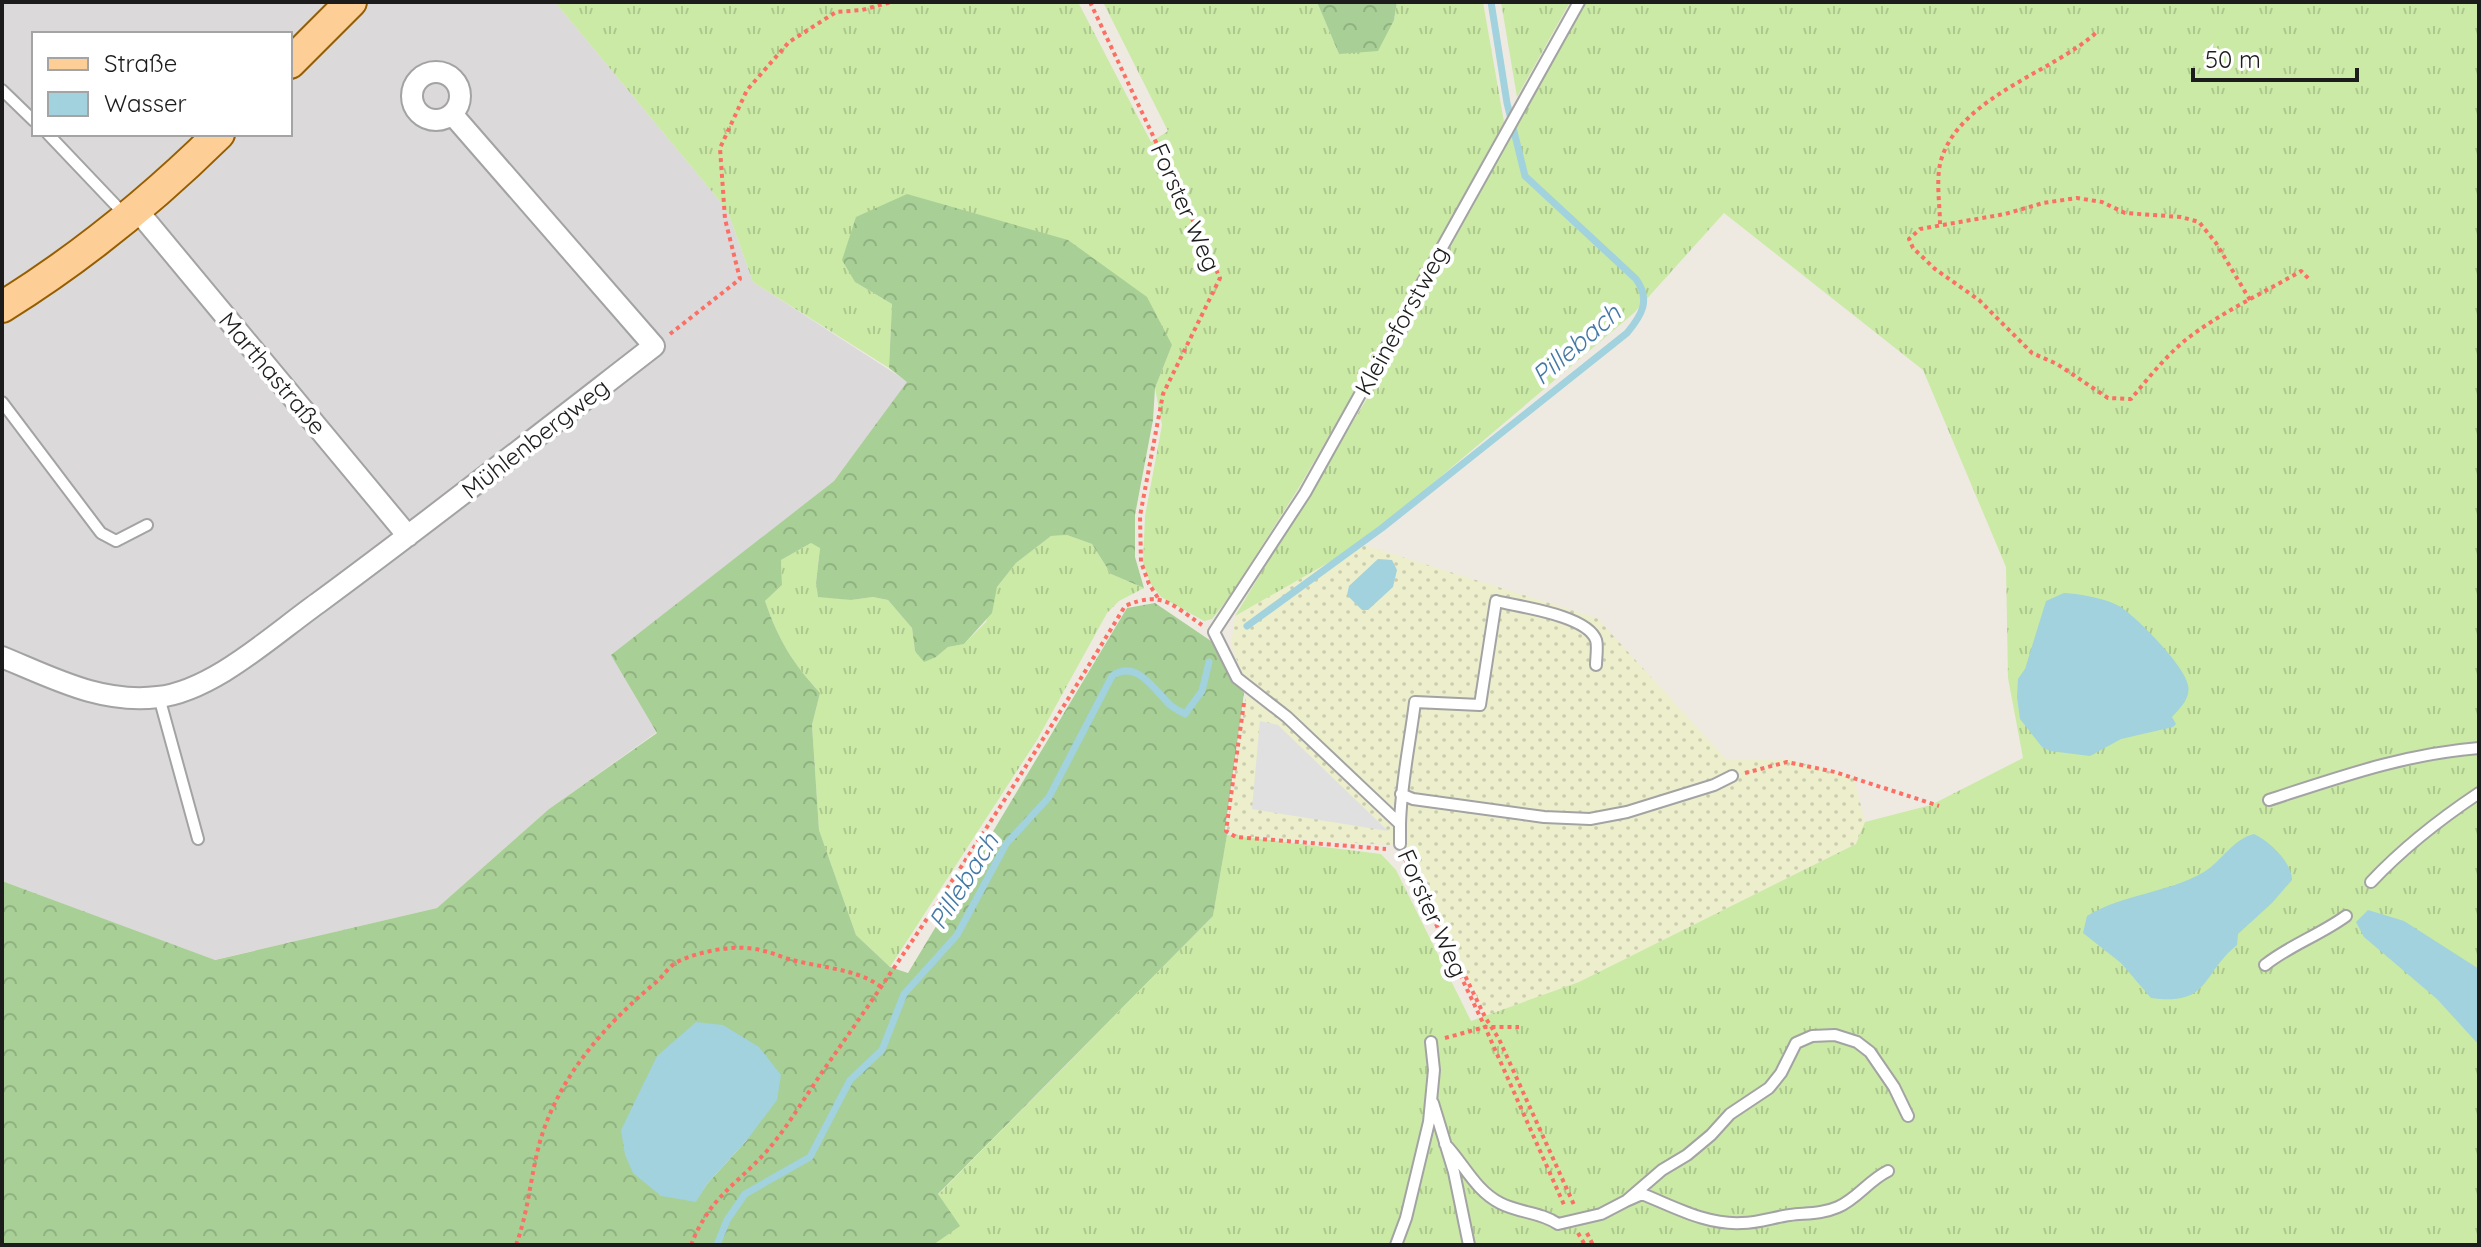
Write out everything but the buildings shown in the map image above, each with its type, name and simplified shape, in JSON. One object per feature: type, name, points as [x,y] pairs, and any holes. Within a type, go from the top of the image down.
[{"type":"main road","points":[[292,61],[351,2]]},
{"type":"main road","points":[[2,307],[69,263],[132,214],[217,136]]},
{"type":"street","name":"Mühlenbergweg","points":[[2,657],[80,690],[108,697],[159,697],[203,685],[408,536],[654,346],[452,114]]},
{"type":"street","name":"Marthastraße","points":[[132,214],[408,536]]},
{"type":"lane","name":"Kleineforstweg","points":[[1214,632],[1305,493],[1579,2]]},
{"type":"lane","points":[[2,90],[32,119]]},
{"type":"lane","points":[[50,136],[132,214]]},
{"type":"lane","points":[[2,402],[101,533],[116,541],[147,525]]},
{"type":"lane","points":[[1400,824],[1401,794],[1415,702],[1480,705],[1496,601],[1571,619],[1587,627],[1596,640],[1596,665]]},
{"type":"lane","name":"Forster Weg","points":[[1214,632],[1237,678],[1287,717],[1400,824],[1400,847]]},
{"type":"lane","points":[[159,697],[198,839]]},
{"type":"lane","points":[[2269,800],[2373,766],[2434,751],[2479,748]]},
{"type":"lane","points":[[1401,794],[1413,799],[1544,817],[1590,819],[1627,812],[1714,785],[1732,776]]},
{"type":"lane","points":[[2371,882],[2391,861],[2479,793]]},
{"type":"lane","points":[[2265,965],[2284,950],[2331,927],[2346,916]]},
{"type":"lane","points":[[1626,1201],[1662,1170],[1699,1145],[1730,1114],[1769,1088],[1781,1073],[1796,1043],[1812,1036],[1835,1035],[1857,1042],[1870,1052],[1894,1087],[1908,1116]]},
{"type":"lane","points":[[1396,1245],[1406,1218],[1429,1122],[1434,1070],[1431,1042]]},
{"type":"lane","points":[[1430,1094],[1454,1172],[1469,1245]]},
{"type":"lane","points":[[1445,1144],[1462,1162],[1480,1190],[1501,1203],[1528,1214],[1545,1215],[1558,1224],[1601,1214],[1642,1194],[1689,1214],[1721,1223],[1817,1214],[1841,1206],[1874,1177],[1888,1171]]},
{"type":"path","points":[[666,336],[740,279],[725,219],[720,148],[747,90],[789,42],[836,12],[862,10],[891,2]]},
{"type":"path","name":"Forster Weg","points":[[1090,2],[1220,278],[1163,394],[1142,501],[1141,562],[1158,598]]},
{"type":"path","points":[[1940,224],[1939,170],[1942,155],[1958,131],[1978,108],[2081,46],[2097,32]]},
{"type":"path","points":[[2250,300],[2216,243],[2199,222],[2181,217],[2125,213],[2102,202],[2077,198],[2043,203],[2005,214],[1920,229],[1909,239],[1913,248],[1935,269],[1979,300],[2032,353],[2057,364],[2108,398],[2131,399],[2162,362],[2191,336],[2250,300],[2301,271],[2311,281]]},
{"type":"path","points":[[691,1245],[699,1225],[722,1192],[766,1151],[882,988],[1018,782],[1125,606],[1141,599],[1158,598],[1214,632]]},
{"type":"path","points":[[1247,687],[1226,831],[1236,837],[1400,847]]},
{"type":"path","points":[[1732,776],[1787,762],[1835,772],[1939,806]]},
{"type":"path","name":"Forster Weg","points":[[1400,847],[1585,1245]]},
{"type":"path","points":[[1435,920],[1493,1027],[1576,1220],[1593,1245]]},
{"type":"path","points":[[516,1245],[546,1123],[575,1067],[601,1034],[636,998],[659,981],[673,964],[697,954],[726,949],[758,949],[816,967],[868,977],[882,988]]},
{"type":"path","points":[[1431,1042],[1485,1027],[1519,1027]]},
{"type":"shaded area","points":[[2,2],[555,2],[719,200],[729,215],[753,282],[908,382],[834,481],[612,655],[657,732],[549,809],[437,908],[214,960],[2,881]]},
{"type":"shaded area","points":[[1260,721],[1278,725],[1388,831],[1252,809]]},
{"type":"green space","points":[[555,2],[1078,2],[1151,142],[1168,131],[1103,2],[1317,2],[1339,54],[1394,20],[1397,2],[1483,2],[1504,122],[1397,319],[1298,489],[1230,596],[1212,619],[1204,621],[1161,597],[1150,583],[1143,562],[1145,516],[1162,425],[1155,388],[1172,345],[855,282],[892,304],[889,368],[753,282],[729,215],[719,200]]},
{"type":"green space","points":[[1317,2],[1397,2],[1394,20],[1378,51],[1339,54]]},
{"type":"green space","points":[[1501,2],[1570,2],[1517,97]]},
{"type":"green space","points":[[1584,2],[2479,2],[2479,1245],[933,1245],[959,1226],[938,1195],[1213,916],[1227,835],[1381,854],[1396,870],[1471,1021],[1579,982],[1856,844],[1865,822],[1931,805],[2023,758],[2008,678],[2006,567],[1923,370],[1724,213],[1634,313],[1361,544],[1235,616],[1374,387]]},
{"type":"green space","points":[[907,194],[1068,240],[1147,297],[1172,345],[1155,388],[1153,420],[1135,515],[1135,557],[1144,588],[1111,574],[1092,544],[1067,535],[1051,536],[1016,563],[997,587],[992,613],[964,644],[948,647],[924,662],[915,651],[912,628],[888,600],[818,597],[816,583],[820,548],[811,543],[781,560],[782,585],[765,601],[787,650],[820,693],[812,725],[819,830],[856,935],[890,967],[908,973],[1127,608],[1155,603],[1211,641],[1244,693],[1225,829],[1227,835],[1213,916],[938,1194],[960,1226],[933,1245],[2,1245],[2,881],[215,960],[437,908],[549,809],[657,733],[611,655],[834,481],[907,382],[889,368],[892,304],[855,282],[842,260],[856,217]],"holes":[[[759,1047],[747,1140],[695,1202]]]},
{"type":"green space","points":[[1067,535],[1092,544],[1111,574],[1144,588],[1119,601],[1107,613],[1037,740],[890,967],[856,935],[819,830],[812,725],[820,693],[787,650],[765,601],[782,585],[781,560],[811,543],[820,547],[816,583],[818,596],[888,600],[912,628],[915,651],[936,657],[948,647],[964,644],[986,622],[997,587],[1016,563],[1051,536]]},
{"type":"green space","points":[[1361,544],[1597,618],[1726,759],[1791,760],[1854,778],[1865,822],[1856,844],[1579,982],[1487,1017],[1403,846],[1235,836],[1227,829],[1246,695],[1284,719],[1244,678],[1231,645],[1235,616]]},
{"type":"water","points":[[1378,559],[1392,560],[1397,570],[1393,587],[1368,610],[1362,610],[1347,595],[1349,586]]},
{"type":"water","points":[[2064,593],[2092,597],[2119,606],[2148,630],[2169,654],[2185,677],[2189,690],[2172,717],[2176,724],[2173,727],[2121,739],[2090,756],[2050,751],[2042,747],[2020,719],[2018,679],[2025,669],[2046,601]]},
{"type":"water","points":[[2254,834],[2279,853],[2288,866],[2292,880],[2238,934],[2237,945],[2195,992],[2185,997],[2151,998],[2121,963],[2083,933],[2087,916],[2115,903],[2190,879],[2204,872],[2240,840]]},
{"type":"water","points":[[2368,910],[2404,921],[2479,969],[2479,1045],[2437,999],[2364,937],[2356,922]]},
{"type":"water","points":[[696,1022],[723,1025],[759,1047],[781,1075],[777,1100],[747,1140],[707,1184],[696,1202],[661,1196],[633,1173],[625,1155],[621,1130],[657,1056]]},
{"type":"waterway","name":"Pillebach","points":[[1247,626],[1382,528],[1627,333],[1643,307],[1643,294],[1636,279],[1525,176],[1507,103],[1491,2]]},
{"type":"waterway","name":"Pillebach","points":[[717,1245],[727,1220],[745,1194],[810,1157],[850,1080],[882,1050],[904,994],[957,935],[1006,844],[1049,797],[1112,676],[1121,672],[1136,673],[1185,714],[1202,691],[1209,662]]}]
